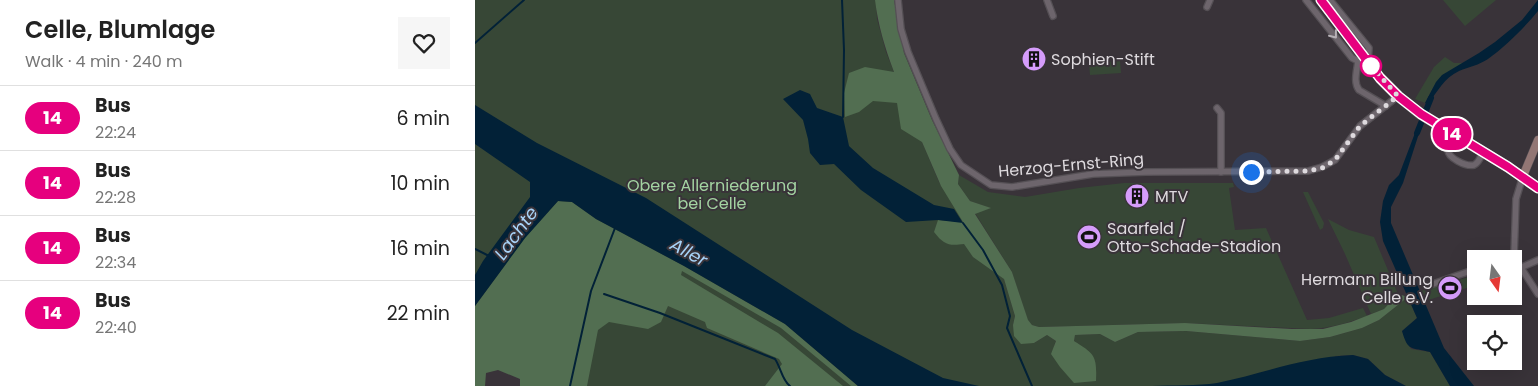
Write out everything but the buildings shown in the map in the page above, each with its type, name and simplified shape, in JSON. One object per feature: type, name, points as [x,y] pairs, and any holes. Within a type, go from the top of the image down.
[{"type":"main road","points":[[1321,0],[1338,16],[1363,61],[1398,96],[1423,116],[1523,176],[1538,188]]},
{"type":"street","name":"Herzog-Ernst-Ring","points":[[898,0],[901,29],[907,52],[935,119],[950,149],[961,165],[991,185],[1033,185],[1093,174],[1308,171],[1322,168],[1335,160],[1360,126],[1398,96]]},
{"type":"street","points":[[1047,0],[1053,16]]},
{"type":"street","points":[[1207,7],[1210,0]]},
{"type":"street","points":[[1306,0],[1352,58],[1363,61],[1355,81],[1359,90],[1386,106]]},
{"type":"street","points":[[1330,0],[1338,16]]},
{"type":"street","points":[[1217,108],[1221,113],[1221,172]]},
{"type":"street","points":[[1453,134],[1448,148],[1451,157],[1467,166],[1477,163],[1483,152]]},
{"type":"street","points":[[1513,250],[1516,200],[1523,176],[1538,140]]},
{"type":"street","points":[[1523,267],[1538,260]]},
{"type":"street","points":[[1523,272],[1538,294]]},
{"type":"street","points":[[1429,285],[1467,273]]},
{"type":"green space","name":"Obere Allerniederung bei Celle","points":[[475,0],[876,0],[877,19],[886,52],[939,182],[1004,279],[1015,316],[1013,325],[1034,343],[1047,335],[1056,341],[1054,346],[1081,346],[1074,341],[1075,335],[1100,334],[1115,342],[1138,332],[1186,331],[1300,341],[1330,337],[1362,328],[1379,320],[1408,297],[1417,318],[1402,331],[1411,349],[1430,352],[1450,386],[1406,386],[1385,375],[1368,359],[1353,355],[1335,356],[1328,386],[522,386],[522,379],[500,368],[485,373],[475,386]]},
{"type":"green space","points":[[875,0],[894,0],[904,53],[932,120],[959,175],[958,184],[970,201],[991,208],[975,214],[1012,272],[1028,320],[1032,325],[1039,327],[1185,323],[1323,329],[1351,322],[1384,309],[1398,294],[1408,297],[1379,320],[1362,328],[1330,337],[1300,341],[1186,331],[1138,332],[1115,342],[1100,334],[1075,335],[1074,341],[1093,356],[1096,366],[1096,381],[1074,383],[1051,354],[1056,341],[1047,335],[1034,343],[1021,344],[1014,336],[1013,325],[1015,316],[1004,279],[973,257],[964,244],[947,244],[934,232],[938,220],[963,222],[941,186],[922,142],[901,129],[897,103],[873,101],[859,112],[845,117],[844,93],[849,73],[865,67],[894,72],[882,36]]},
{"type":"green space","points":[[1443,0],[1496,0],[1465,26]]},
{"type":"green space","points":[[1445,57],[1454,63],[1464,63],[1440,79],[1425,103],[1415,99],[1434,67]]},
{"type":"green space","points":[[1120,61],[1121,73],[1090,75],[1089,63]]},
{"type":"green space","name":"Saarfeld / Otto-Schade-Stadion","points":[[959,175],[988,192],[1025,197],[1124,183],[1233,183],[1234,187],[1229,188],[1235,230],[1266,228],[1307,320],[1329,318],[1363,308],[1367,316],[1339,325],[1311,329],[1185,323],[1039,327],[1032,325],[1028,321],[1012,272],[975,213],[990,208],[970,201],[958,184]]},
{"type":"green space","points":[[1303,192],[1308,192],[1324,223],[1323,228],[1320,230]]},
{"type":"green space","points":[[558,201],[572,202],[596,219],[684,266],[785,324],[858,386],[851,386],[781,328],[682,271],[681,275],[778,333],[843,386],[765,386],[782,364],[779,359],[707,328],[705,322],[668,306],[661,322],[648,329],[609,322],[598,330],[587,386],[520,386],[520,379],[498,370],[486,373],[485,386],[475,386],[475,306],[525,238]]},
{"type":"green space","points":[[1328,219],[1349,230],[1374,237],[1398,294],[1384,309],[1371,314]]},
{"type":"green space","name":"Hermann Billung Celle e.V.","points":[[1467,278],[1467,288],[1425,301],[1420,291]]},
{"type":"water","points":[[1538,0],[1538,11],[1508,43],[1485,61],[1449,77],[1428,104],[1425,103],[1442,75],[1495,42],[1522,20]]},
{"type":"water","points":[[800,90],[810,94],[817,108],[843,117],[849,146],[873,168],[934,205],[954,209],[963,223],[938,220],[906,222],[861,190],[834,164],[820,165],[810,153],[803,120],[783,99]]},
{"type":"water","points":[[475,105],[537,143],[646,198],[852,330],[943,378],[979,386],[858,386],[785,324],[684,266],[596,219],[572,202],[558,201],[525,238],[475,306],[475,275],[483,261],[530,197],[530,182],[475,144]]},
{"type":"water","points":[[1418,125],[1421,127],[1403,183],[1391,207],[1391,223],[1444,348],[1474,386],[1450,386],[1430,352],[1408,346],[1402,331],[1417,318],[1383,241],[1380,222],[1383,201],[1389,185],[1399,175]]},
{"type":"water","points":[[1353,355],[1368,359],[1385,375],[1406,386],[1152,386],[1217,383],[1301,362]]},
{"type":"waterway","points":[[475,43],[524,0]]},
{"type":"waterway","points":[[842,0],[844,50],[843,117]]},
{"type":"waterway","points":[[1417,133],[1431,98]]},
{"type":"waterway","points":[[963,223],[983,250],[1002,285],[1010,316],[1007,328],[1032,386]]},
{"type":"waterway","points":[[570,386],[591,291],[615,228]]},
{"type":"waterway","name":"Lachte","points":[[475,249],[489,256]]},
{"type":"waterway","points":[[604,294],[660,313],[775,359],[785,381],[790,386]]},
{"type":"bus line","name":"14","points":[[1321,0],[1380,78],[1398,96],[1421,114],[1523,176],[1538,188]]},
{"type":"place","name":"Sophien-Stift","points":[[1034,59]]},
{"type":"place","name":"MTV","points":[[1137,196]]},
{"type":"place","name":"Saarfeld / Otto-Schade-Stadion","points":[[1089,237]]},
{"type":"place","name":"Hermann Billung Celle e.V.","points":[[1450,288]]},
{"type":"route","points":[[1251,172],[1308,171],[1322,168],[1335,160],[1357,129],[1398,96],[1371,66]]},
{"type":"water label","name":"Aller","points":[[689,252]]}]
